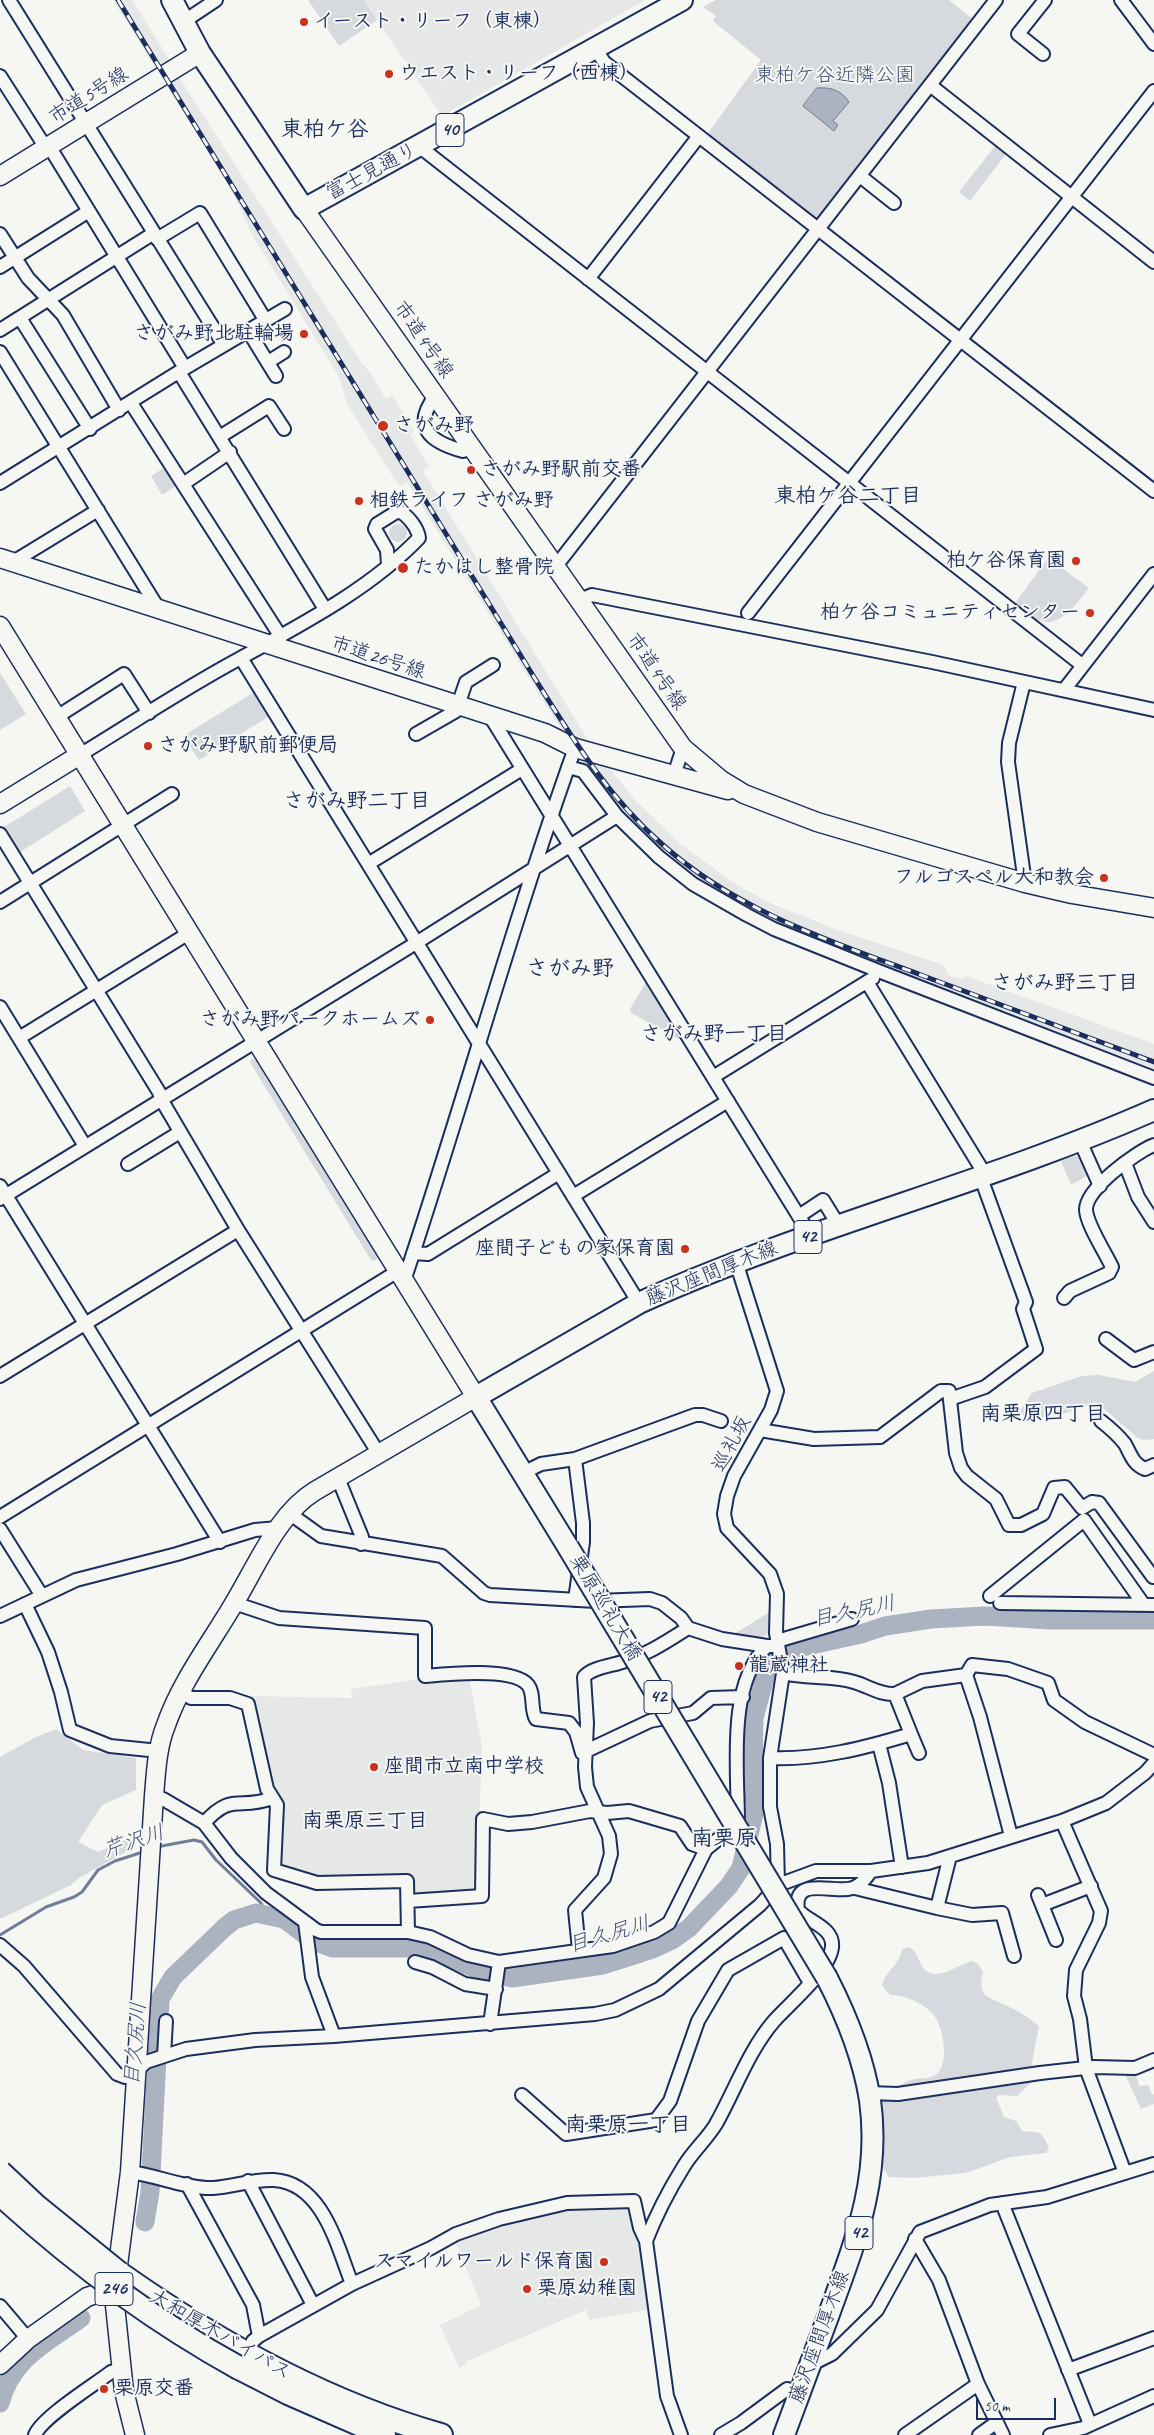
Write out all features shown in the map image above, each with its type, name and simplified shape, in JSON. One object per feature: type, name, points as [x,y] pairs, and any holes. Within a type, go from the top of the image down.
[{"type":"highway","name":"大和厚木バイパス","points":[[0,2172],[35,2206],[104,2263],[168,2307],[296,2380],[344,2401],[441,2435]]},
{"type":"highway","name":"大和厚木バイパス","points":[[0,2194],[52,2240],[106,2283],[161,2322],[246,2352],[288,2393],[384,2435]]},
{"type":"main road","name":"富士見通り","points":[[172,0],[200,53],[304,209],[420,147],[676,2]]},
{"type":"main road","name":"藤沢座間厚木線","points":[[476,1397],[639,1303],[736,1262],[984,1177],[1080,1142],[1154,1110]]},
{"type":"main road","name":"42","points":[[476,1397],[523,1473]]},
{"type":"main road","name":"栗原巡礼大橋","points":[[523,1473],[568,1547],[819,1981]]},
{"type":"main road","name":"藤沢座間厚木線","points":[[784,2435],[859,2232],[868,2195],[871,2142],[868,2093],[853,2034],[819,1981]]},
{"type":"street","points":[[9,0],[224,345]]},
{"type":"street","points":[[183,22],[216,0]]},
{"type":"street","points":[[556,566],[996,0]]},
{"type":"street","points":[[1043,54],[1018,34],[1045,0]]},
{"type":"street","points":[[1121,0],[1154,44]]},
{"type":"street","points":[[595,48],[604,62],[1154,491]]},
{"type":"street","name":"市道5号線","points":[[0,176],[200,53]]},
{"type":"street","points":[[0,76],[89,211],[230,452],[325,609]]},
{"type":"street","points":[[930,85],[1154,262]]},
{"type":"street","points":[[748,613],[1154,91]]},
{"type":"street","points":[[588,279],[699,136]]},
{"type":"street","points":[[420,147],[1082,665]]},
{"type":"street","points":[[860,176],[894,202]]},
{"type":"street","name":"市道4号線","points":[[304,209],[683,748],[721,780],[744,794],[817,822],[1025,883],[1072,894],[1154,908]]},
{"type":"street","points":[[0,267],[89,211]]},
{"type":"street","points":[[0,330],[116,256],[200,213],[266,321]]},
{"type":"street","points":[[0,234],[28,278],[50,299],[63,315],[119,410]]},
{"type":"street","points":[[0,483],[90,429],[182,370],[285,309]]},
{"type":"street","points":[[20,318],[90,429]]},
{"type":"street","points":[[249,332],[276,376]]},
{"type":"street","points":[[0,352],[158,608]]},
{"type":"street","points":[[268,362],[284,352]]},
{"type":"street","points":[[436,395],[424,414],[424,422],[437,442],[463,451],[472,446]]},
{"type":"street","points":[[131,403],[183,484],[274,640]]},
{"type":"street","points":[[221,436],[269,406],[284,429]]},
{"type":"street","points":[[183,484],[230,452]]},
{"type":"street","points":[[7,560],[98,510]]},
{"type":"street","name":"市道26号線","points":[[7,560],[158,608],[274,640],[457,706],[544,734],[575,748],[744,794]]},
{"type":"street","points":[[0,804],[325,609],[376,576],[388,565]]},
{"type":"street","points":[[1064,690],[1154,574]]},
{"type":"street","points":[[580,600],[592,595],[1064,690],[1154,710]]},
{"type":"street","points":[[0,626],[78,756],[257,1041],[476,1397],[307,1495],[289,1513],[278,1528],[180,1691],[166,1725],[158,1751],[150,1849],[142,2066],[135,2173],[114,2296],[124,2391],[135,2435]]},
{"type":"street","points":[[241,658],[639,1303]]},
{"type":"street","points":[[416,734],[456,711],[466,682],[493,665]]},
{"type":"street","points":[[56,718],[124,674],[149,713]]},
{"type":"street","points":[[1024,682],[1009,743],[1008,762],[1025,883]]},
{"type":"street","points":[[490,716],[811,1236]]},
{"type":"street","points":[[0,1517],[302,1330],[401,1276],[413,1253],[480,1043],[532,870],[575,748]]},
{"type":"street","points":[[674,775],[683,748]]},
{"type":"street","points":[[568,767],[583,771],[617,816],[659,857],[693,884],[774,929],[1154,1078]]},
{"type":"street","points":[[368,864],[522,769]]},
{"type":"street","points":[[0,902],[172,794]]},
{"type":"street","points":[[220,1542],[149,1425],[2,1193],[85,1146],[257,1041],[617,816]]},
{"type":"street","points":[[0,834],[159,1092],[161,1099],[238,1230],[380,1454]]},
{"type":"street","points":[[19,1038],[189,933]]},
{"type":"street","points":[[713,1077],[881,972]]},
{"type":"street","points":[[867,982],[984,1177],[1026,1302],[1023,1309],[1036,1349],[985,1387],[950,1399]]},
{"type":"street","points":[[0,1007],[85,1146]]},
{"type":"street","points":[[573,1196],[728,1101]]},
{"type":"street","points":[[128,1164],[180,1132]]},
{"type":"street","points":[[1080,1142],[1100,1186]]},
{"type":"street","points":[[1064,1298],[1070,1291],[1109,1273],[1112,1267],[1086,1210],[1094,1192],[1125,1163],[1154,1145]]},
{"type":"street","points":[[1125,1163],[1138,1197],[1154,1222]]},
{"type":"street","points":[[413,1253],[428,1254],[559,1173]]},
{"type":"street","points":[[799,1216],[823,1200],[839,1226]]},
{"type":"street","points":[[0,1376],[238,1230]]},
{"type":"street","name":"巡礼坂","points":[[736,1262],[777,1392],[775,1402],[734,1476],[727,1496],[724,1514],[726,1525],[731,1534],[765,1568],[775,1582],[777,1594],[775,1643],[783,1670],[770,1758],[770,1807],[776,1844],[778,1885]]},
{"type":"street","points":[[1106,1339],[1134,1360],[1154,1352]]},
{"type":"street","points":[[760,1430],[814,1438],[880,1437],[941,1391],[949,1392],[956,1453],[961,1468],[967,1476],[996,1499],[1009,1525],[1021,1525],[1043,1514],[1054,1488],[1065,1487],[1082,1508],[1092,1502],[1099,1503],[1153,1577]]},
{"type":"street","points":[[523,1473],[540,1464],[575,1459],[695,1415],[703,1415],[721,1421]]},
{"type":"street","points":[[1101,1421],[1124,1444],[1136,1465],[1144,1470],[1154,1465]]},
{"type":"street","points":[[575,1459],[583,1523],[583,1542],[575,1600]]},
{"type":"street","points":[[338,1478],[362,1537],[361,1544]]},
{"type":"street","points":[[289,1513],[321,1536],[442,1556],[452,1562],[484,1593],[490,1595],[575,1600],[650,1599],[662,1603],[681,1618],[688,1628],[722,1639],[775,1643]]},
{"type":"street","points":[[1084,1520],[1149,1605],[995,1600],[1084,1520]]},
{"type":"street","points":[[0,1616],[76,1580],[98,1573],[220,1542],[255,1530],[278,1528]]},
{"type":"street","points":[[0,1529],[42,1596]]},
{"type":"street","points":[[234,1603],[279,1618],[425,1628],[425,1676],[495,1674],[523,1682],[530,1691],[536,1719],[569,1723],[576,1732],[582,1752],[586,1752],[650,1721],[693,1714],[711,1698],[743,1697]]},
{"type":"street","points":[[25,1604],[48,1652],[62,1692],[70,1730],[110,1746],[158,1751]]},
{"type":"street","points":[[154,1796],[163,1798],[204,1823],[231,1858],[266,1893],[305,1925],[322,1932],[408,1932],[430,1937],[468,1955],[499,1964],[626,1943],[654,1932],[669,1923],[706,1849],[722,1836],[738,1830],[737,1746],[743,1697],[751,1666],[757,1655],[775,1643],[852,1619]]},
{"type":"street","points":[[579,1950],[575,1910],[604,1878],[610,1863],[611,1844],[587,1787],[586,1752],[588,1723],[584,1682],[587,1674],[654,1650],[688,1628]]},
{"type":"street","points":[[1011,1836],[980,1717],[966,1675],[972,1665],[1008,1669],[1048,1683],[1054,1700],[1085,1722],[1154,1755]]},
{"type":"street","points":[[783,1670],[799,1677],[854,1682],[875,1691],[895,1694],[922,1681],[966,1675]]},
{"type":"street","points":[[180,1691],[191,1698],[230,1698],[248,1704],[267,1789],[277,1805],[274,1870],[316,1884],[407,1882],[408,1932]]},
{"type":"street","points":[[895,1694],[919,1753]]},
{"type":"street","points":[[770,1758],[819,1756],[880,1744],[912,1734]]},
{"type":"street","points":[[880,1744],[896,1819],[902,1867]]},
{"type":"street","points":[[0,1945],[24,1966],[117,2074],[125,2077],[131,2076],[142,2066],[162,2056],[186,2049],[255,2040],[334,2036],[595,2014],[615,2010],[646,1997],[760,1905],[778,1885],[816,1871],[872,1871],[928,1863],[1062,1821],[1106,1803],[1145,1774],[1154,1763]]},
{"type":"street","points":[[204,1823],[214,1812],[229,1803],[258,1803],[272,1798]]},
{"type":"street","points":[[408,1901],[482,1896],[483,1820],[516,1823],[590,1811],[629,1811],[680,1826],[692,1844],[706,1849]]},
{"type":"street","points":[[1062,1821],[1101,1911],[1094,1935],[1079,1961],[1074,1983],[1074,1996],[1084,2039],[1086,2068],[1125,2173]]},
{"type":"street","points":[[937,1908],[950,1856]]},
{"type":"street","points":[[839,1890],[844,1871]]},
{"type":"street","points":[[855,1888],[872,1871]]},
{"type":"street","points":[[1056,1940],[1040,1900],[1091,1886]]},
{"type":"street","points":[[646,2241],[655,2218],[684,2165],[715,2126],[761,2038],[819,1981],[833,1945],[827,1931],[798,1910],[797,1902],[800,1894],[813,1887],[839,1890],[855,1888],[972,1915],[1002,1913],[1014,1956]]},
{"type":"street","points":[[305,1925],[315,1987],[334,2036]]},
{"type":"street","points":[[522,2095],[566,2134],[656,2120],[670,2100],[698,2021],[728,1970],[784,1938],[819,1981]]},
{"type":"street","points":[[415,1962],[432,1967],[465,1984],[496,1988]]},
{"type":"street","points":[[490,2024],[499,1964]]},
{"type":"street","points":[[162,2056],[166,2020]]},
{"type":"street","points":[[868,2093],[898,2094],[1086,2068],[1135,2068],[1154,2060]]},
{"type":"street","points":[[810,2365],[832,2354],[877,2310],[920,2232],[990,2205],[1046,2197],[1154,2164]]},
{"type":"street","points":[[135,2173],[214,2188],[248,2181],[276,2180],[297,2186],[312,2197],[327,2221],[352,2284]]},
{"type":"street","points":[[248,2181],[313,2305]]},
{"type":"street","points":[[188,2184],[253,2304],[246,2352]]},
{"type":"street","points":[[246,2352],[313,2305],[456,2234],[499,2220],[567,2203],[634,2202],[640,2228],[646,2241],[667,2396],[681,2435]]},
{"type":"street","points":[[1002,2203],[1090,2424]]},
{"type":"street","points":[[915,2239],[939,2280],[978,2384],[1003,2435]]},
{"type":"street","points":[[0,2365],[28,2339],[87,2297],[96,2294],[114,2296]]},
{"type":"street","points":[[0,2306],[28,2339]]},
{"type":"street","points":[[1068,2370],[1154,2338]]},
{"type":"street","points":[[35,2435],[41,2425],[111,2372],[121,2369]]},
{"type":"street","points":[[905,2435],[978,2384]]},
{"type":"street","points":[[721,2435],[741,2423],[787,2389],[800,2393]]},
{"type":"street","points":[[1050,2435],[1090,2424],[1154,2396]]},
{"type":"street","points":[[979,2435],[997,2422]]},
{"type":"shaded area","points":[[113,0],[132,0],[172,64],[158,72]]},
{"type":"shaded area","points":[[364,0],[645,0],[442,116]]},
{"type":"shaded area","points":[[177,74],[361,362],[371,374],[386,399],[392,395],[414,431],[410,434],[429,467],[423,471],[591,745],[567,739],[407,482],[399,486],[347,404],[339,377],[251,233],[230,185],[164,82]]},
{"type":"shaded area","points":[[817,88],[835,90],[849,102],[833,121],[838,125],[834,131],[803,106]]},
{"type":"shaded area","points":[[579,756],[605,762],[634,799],[681,845],[739,886],[770,903],[843,932],[944,965],[949,976],[961,979],[966,976],[1154,1044],[1154,1073],[796,935],[698,881],[670,859],[620,811]]},
{"type":"shaded area","name":"座間市立南中学校","points":[[469,1677],[482,1746],[477,1887],[474,1891],[416,1896],[411,1891],[410,1878],[317,1880],[282,1869],[278,1864],[270,1788],[251,1696],[352,1698],[351,1689],[419,1679]]},
{"type":"shaded area","name":"栗原幼稚園","points":[[630,2206],[644,2255],[652,2309],[589,2320],[586,2310],[465,2362],[466,2365],[459,2368],[440,2325],[481,2305],[455,2241],[497,2224],[568,2207]]},
{"type":"green space","points":[[308,0],[364,0],[377,20],[339,46]]},
{"type":"green space","name":"東柏ケ谷近隣公園","points":[[716,0],[949,0],[975,21],[817,222],[706,136],[761,60],[713,21],[716,16],[703,7]]},
{"type":"green space","points":[[995,146],[1006,154],[970,201],[959,192]]},
{"type":"green space","points":[[167,466],[179,484],[162,495],[151,476]]},
{"type":"green space","points":[[394,524],[402,524],[407,529],[405,540],[394,542],[389,537],[389,529]]},
{"type":"green space","points":[[1048,558],[1089,588],[1068,613],[1061,618],[1047,622],[1040,620],[1037,624],[1013,606]]},
{"type":"green space","points":[[0,673],[26,714],[0,730]]},
{"type":"green space","points":[[256,691],[271,715],[199,760],[183,736]]},
{"type":"green space","points":[[70,786],[85,811],[17,854],[1,829]]},
{"type":"green space","points":[[645,984],[648,985],[679,1035],[679,1039],[631,1013],[630,1009]]},
{"type":"green space","points":[[256,1058],[379,1256],[375,1261],[371,1260],[251,1064],[250,1060]]},
{"type":"green space","points":[[1074,1156],[1080,1157],[1087,1176],[1071,1185],[1061,1161]]},
{"type":"green space","points":[[1154,1371],[1154,1439],[1143,1440],[1138,1438],[1096,1402],[1063,1414],[1054,1410],[1033,1424],[1026,1420],[1020,1411],[1032,1393],[1082,1376],[1099,1375],[1135,1382]]},
{"type":"green space","points":[[770,1612],[770,1632],[761,1638],[734,1634]]},
{"type":"green space","points":[[56,1729],[83,1750],[136,1758],[136,1790],[102,1805],[78,1842],[98,1852],[135,1835],[134,1847],[79,1878],[71,1885],[0,1919],[0,1757],[34,1738]]},
{"type":"green space","points":[[910,1947],[922,1966],[933,1974],[946,1972],[972,1961],[979,1965],[983,1972],[981,1986],[985,1994],[993,2000],[1019,2012],[1039,2026],[1032,2062],[1034,2080],[1017,2096],[999,2095],[996,2098],[1004,2117],[1016,2121],[1022,2131],[1036,2132],[1044,2137],[1049,2147],[1046,2153],[1010,2157],[969,2172],[955,2174],[914,2178],[889,2177],[884,2170],[877,2139],[878,2099],[905,2082],[935,2076],[941,2068],[943,2061],[944,2043],[942,2034],[932,2013],[912,2000],[890,1995],[882,1986],[886,1976],[898,1960],[902,1949]]},
{"type":"green space","points":[[1124,2072],[1135,2072],[1139,2086],[1148,2085],[1152,2095],[1154,2094],[1154,2104],[1141,2109]]},
{"type":"waterway","name":"目久尻川","points":[[145,2222],[150,2192],[160,1999],[173,1977],[234,1920],[256,1913],[284,1919],[312,1940],[332,1948],[409,1948],[446,1956],[474,1968],[512,1978],[603,1965],[653,1949],[672,1940],[689,1928],[729,1886],[741,1868],[755,1809],[753,1767],[754,1718],[771,1661],[784,1651],[861,1634],[885,1626],[931,1619],[985,1616],[1050,1620],[1154,1620]]},
{"type":"waterway","name":"芹沢川","points":[[156,1847],[194,1840],[202,1842],[216,1860],[260,1902],[268,1914]]},
{"type":"waterway","name":"芹沢川","points":[[0,1935],[46,1907],[74,1897],[82,1892],[98,1870],[115,1861],[146,1851]]},
{"type":"waterway","name":"目久尻川","points":[[0,2403],[5,2387],[22,2363],[43,2344],[81,2318]]},
{"type":"railway","points":[[118,0],[551,704],[594,768],[644,827],[692,868],[753,906],[786,922],[853,950],[1154,1062]]},
{"type":"place","name":"イースト・リーフ（東棟）","points":[[304,22]]},
{"type":"place","name":"ウエスト・リーフ（西棟）","points":[[389,74]]},
{"type":"place","name":"さがみ野北駐輪場","points":[[304,334]]},
{"type":"place","name":"さがみ野","points":[[383,426]]},
{"type":"place","name":"さがみ野駅前交番","points":[[471,470]]},
{"type":"place","name":"相鉄ライフ さがみ野","points":[[359,501]]},
{"type":"place","name":"柏ケ谷保育園","points":[[1076,561]]},
{"type":"place","name":"たかはし整骨院","points":[[403,568]]},
{"type":"place","name":"柏ケ谷コミュニティセンター","points":[[1090,613]]},
{"type":"place","name":"さがみ野駅前郵便局","points":[[148,746]]},
{"type":"place","name":"フルゴスペル大和教会","points":[[1104,878]]},
{"type":"place","name":"さがみ野パークホームズ","points":[[430,1020]]},
{"type":"place","name":"座間子どもの家保育園","points":[[685,1249]]},
{"type":"place","name":"龍蔵神社","points":[[739,1666]]},
{"type":"place","name":"座間市立南中学校","points":[[374,1767]]},
{"type":"place","name":"スマイルワールド保育園","points":[[604,2262]]},
{"type":"place","name":"栗原幼稚園","points":[[527,2289]]},
{"type":"place","name":"栗原交番","points":[[104,2389]]},
{"type":"district","name":"東柏ケ谷","points":[[325,130]]},
{"type":"district","name":"東柏ケ谷二丁目","points":[[848,496]]},
{"type":"district","name":"さがみ野二丁目","points":[[357,801]]},
{"type":"district","name":"さがみ野","points":[[570,969]]},
{"type":"district","name":"さがみ野三丁目","points":[[1065,983]]},
{"type":"district","name":"さがみ野一丁目","points":[[714,1034]]},
{"type":"district","name":"南栗原四丁目","points":[[1043,1414]]},
{"type":"district","name":"南栗原三丁目","points":[[365,1821]]},
{"type":"district","name":"南栗原","points":[[724,1839]]},
{"type":"district","name":"南栗原一丁目","points":[[628,2125]]}]
